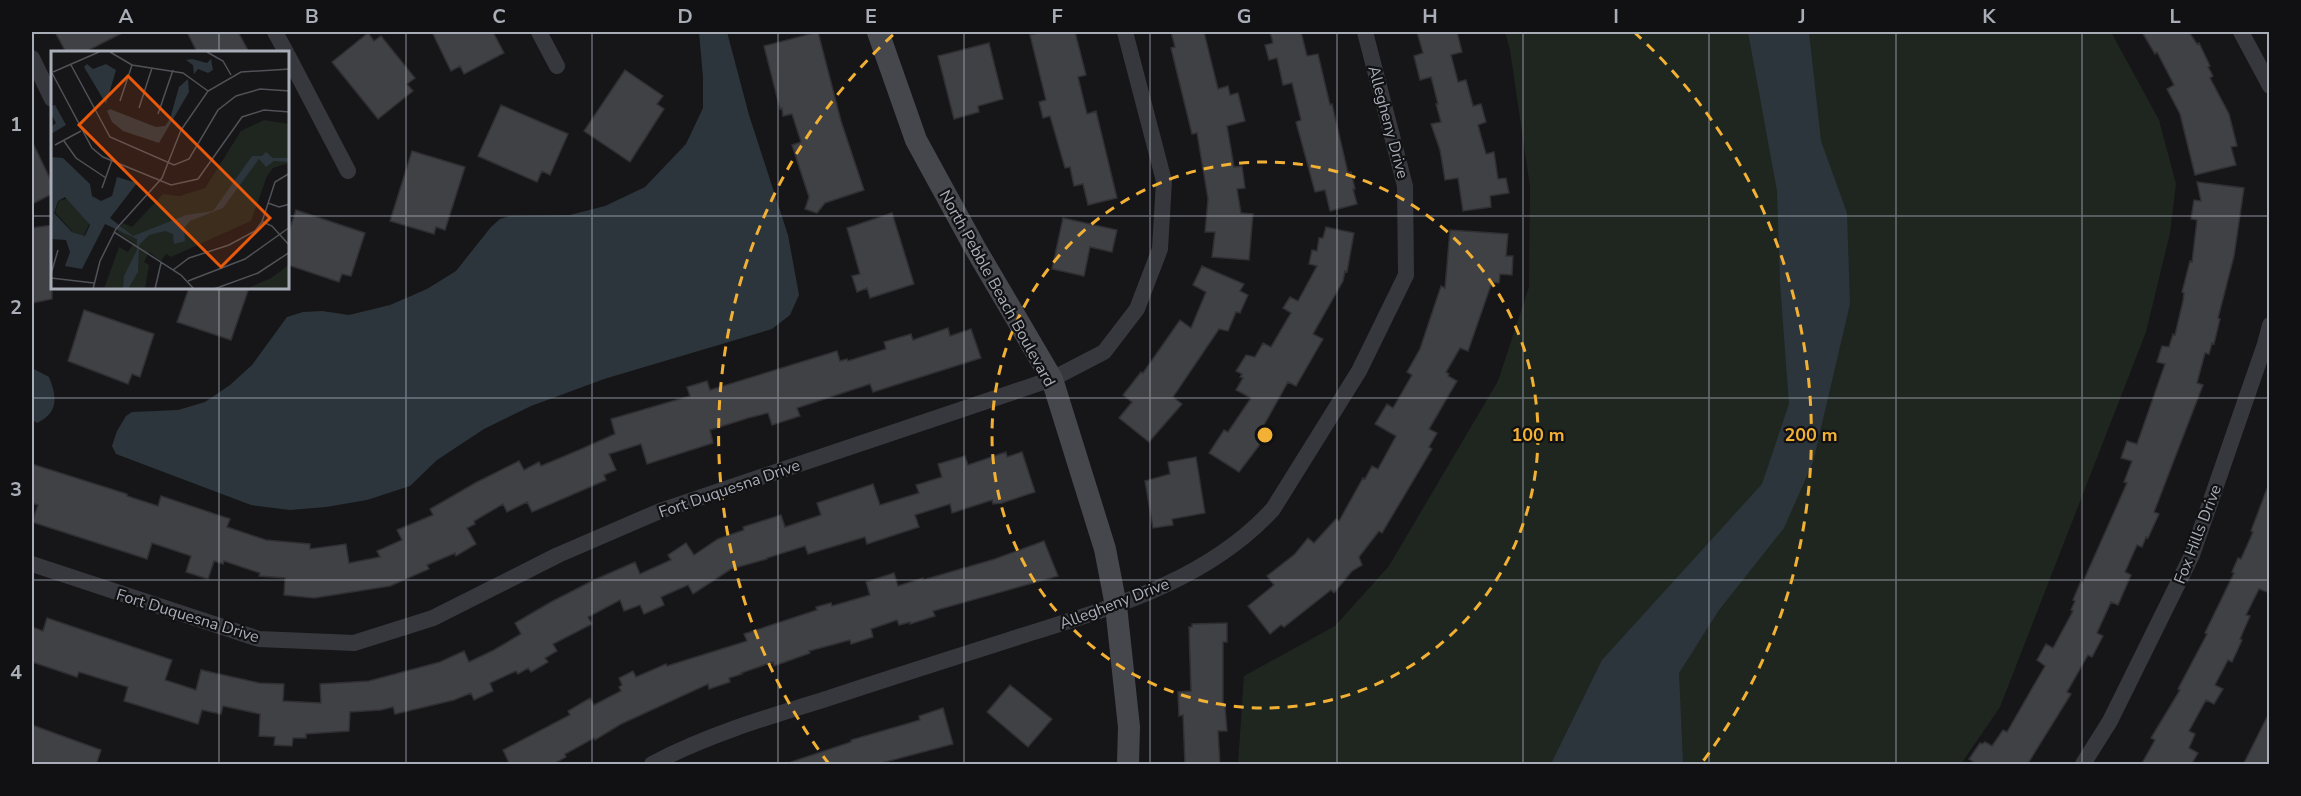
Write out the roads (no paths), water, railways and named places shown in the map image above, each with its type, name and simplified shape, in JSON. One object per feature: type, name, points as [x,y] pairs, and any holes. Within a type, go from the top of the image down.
[{"type":"street","points":[[275,32],[285,51]]},
{"type":"street","points":[[539,32],[557,66]]},
{"type":"street","name":"North Pebble Beach Boulevard","points":[[878,32],[916,140],[975,248],[1052,380],[1105,549],[1116,606],[1129,727],[1128,765]]},
{"type":"street","name":"Fort Duquesna Drive","points":[[32,564],[259,639],[354,643],[432,618],[558,555],[660,511],[1052,380],[1104,352],[1137,309],[1161,249],[1164,181],[1125,32]]},
{"type":"street","name":"Allegheny Drive","points":[[652,765],[682,748],[763,718],[1116,606],[1184,576],[1216,558],[1256,528],[1273,509],[1359,371],[1406,275],[1405,186],[1365,32]]},
{"type":"street","points":[[2241,32],[2270,86]]},
{"type":"street","points":[[32,58],[51,97]]},
{"type":"street","points":[[290,60],[348,171]]},
{"type":"street","name":"Fox Hills Drive","points":[[2083,765],[2110,721],[2192,555],[2270,325]]}]
